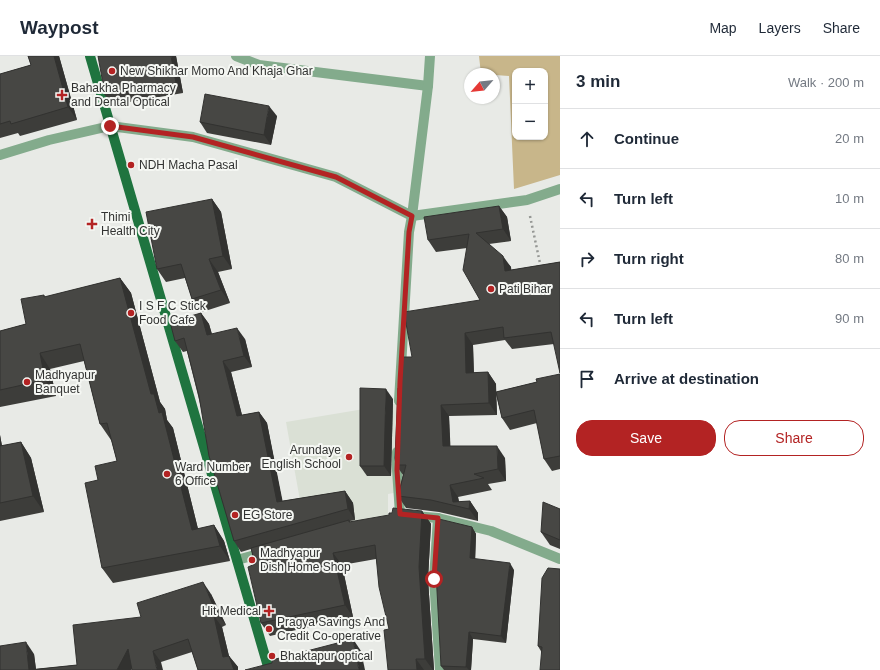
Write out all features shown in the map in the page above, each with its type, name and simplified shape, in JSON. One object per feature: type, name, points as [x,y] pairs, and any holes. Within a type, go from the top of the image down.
[{"type":"main road","points":[[90,56],[268,670]]},
{"type":"street","points":[[236,56],[259,65],[428,86]]},
{"type":"street","points":[[399,411],[409,232],[428,86],[430,56]]},
{"type":"street","points":[[0,155],[49,140],[110,126],[193,137],[336,177],[412,216],[527,200],[560,189]]},
{"type":"street","points":[[398,441],[397,470],[400,514]]},
{"type":"street","points":[[388,518],[400,514],[438,518],[491,532],[560,559]]},
{"type":"street","points":[[438,518],[434,579],[440,670]]},
{"type":"street","points":[[237,560],[275,550]]},
{"type":"path","points":[[527,200],[542,275]]},
{"type":"shaded area","points":[[479,56],[560,56],[560,175],[514,189],[509,76],[500,75],[500,68],[480,68]]},
{"type":"shaded area","name":"Arundaye English School","points":[[406,402],[405,491],[388,494],[388,518],[306,534],[286,422]]},
{"type":"building","points":[[28,56],[54,56],[68,107],[11,124],[10,121],[0,124],[0,74],[31,65]]},
{"type":"building","points":[[98,56],[171,56],[176,83],[105,95]]},
{"type":"building","points":[[205,94],[269,106],[264,135],[200,122]]},
{"type":"building","points":[[212,199],[223,256],[209,259],[221,290],[192,299],[181,264],[157,269],[146,212]]},
{"type":"building","points":[[499,206],[503,229],[476,233],[503,256],[505,271],[560,262],[560,373],[551,332],[504,338],[503,327],[465,333],[466,373],[488,372],[489,403],[441,405],[443,446],[497,446],[498,469],[474,474],[484,478],[450,485],[453,502],[470,501],[469,509],[431,500],[398,496],[406,465],[396,465],[395,458],[398,388],[401,388],[400,357],[412,357],[404,312],[480,300],[463,270],[469,234],[428,240],[424,217]]},
{"type":"building","points":[[120,278],[151,394],[154,394],[159,413],[162,412],[192,530],[214,525],[220,546],[102,568],[85,483],[98,480],[95,466],[117,461],[107,423],[100,424],[80,344],[40,353],[45,380],[0,390],[0,331],[26,324],[21,299],[44,295],[44,297]]},
{"type":"building","points":[[201,313],[207,335],[237,328],[244,356],[223,361],[237,416],[259,412],[277,502],[345,491],[348,509],[234,541],[209,456],[199,396],[184,338],[175,341],[170,322]]},
{"type":"building","points":[[560,374],[560,456],[544,459],[534,410],[502,418],[496,392],[537,382],[536,379]]},
{"type":"building","points":[[360,388],[386,389],[384,466],[360,466]]},
{"type":"building","points":[[21,442],[33,496],[0,503],[0,446]]},
{"type":"building","points":[[543,502],[560,509],[560,540],[541,532]]},
{"type":"building","points":[[393,508],[422,511],[419,567],[425,659],[416,659],[417,670],[388,670],[384,630],[389,629],[379,587],[375,545],[333,553],[345,605],[261,623],[248,567],[255,564],[251,548],[349,520],[349,522],[389,515],[389,513],[392,513]]},
{"type":"building","points":[[439,519],[472,527],[470,558],[510,563],[501,636],[469,632],[466,667],[441,666],[436,572]]},
{"type":"building","points":[[548,568],[560,569],[560,670],[540,670],[542,647],[538,646],[542,578]]},
{"type":"building","points":[[203,582],[217,614],[214,616],[223,657],[229,656],[234,670],[198,670],[188,639],[153,651],[157,670],[132,670],[128,649],[117,670],[29,670],[77,665],[73,625],[141,617],[137,603]]},
{"type":"building","points":[[353,639],[359,670],[245,670],[272,663],[272,660]]},
{"type":"building","points":[[26,642],[29,670],[0,670],[0,646]]},
{"type":"place","name":"New Shikhar Momo And Khaja Ghar","points":[[112,71]]},
{"type":"place","name":"Bahakha Pharmacy and Dental Optical","points":[[62,95]]},
{"type":"place","name":"NDH Macha Pasal","points":[[131,165]]},
{"type":"place","name":"Thimi Health City","points":[[92,224]]},
{"type":"place","name":"Pati Bihar","points":[[491,289]]},
{"type":"place","name":"I S F C Stick Food Cafe","points":[[131,313]]},
{"type":"place","name":"Madhyapur Banquet","points":[[27,382]]},
{"type":"place","name":"Arundaye English School","points":[[349,457]]},
{"type":"place","name":"Ward Number 6 Office","points":[[167,474]]},
{"type":"place","name":"EG Store","points":[[235,515]]},
{"type":"place","name":"Madhyapur Dish Home Shop","points":[[252,560]]},
{"type":"place","name":"Hit Medical","points":[[269,611]]},
{"type":"place","name":"Pragya Savings And Credit Co-operative","points":[[269,629]]},
{"type":"place","name":"Bhaktapur optical","points":[[272,656]]},
{"type":"route","points":[[110,126],[193,137],[336,177],[412,216],[409,232],[400,382],[397,470],[400,514],[438,518],[434,579]]}]
